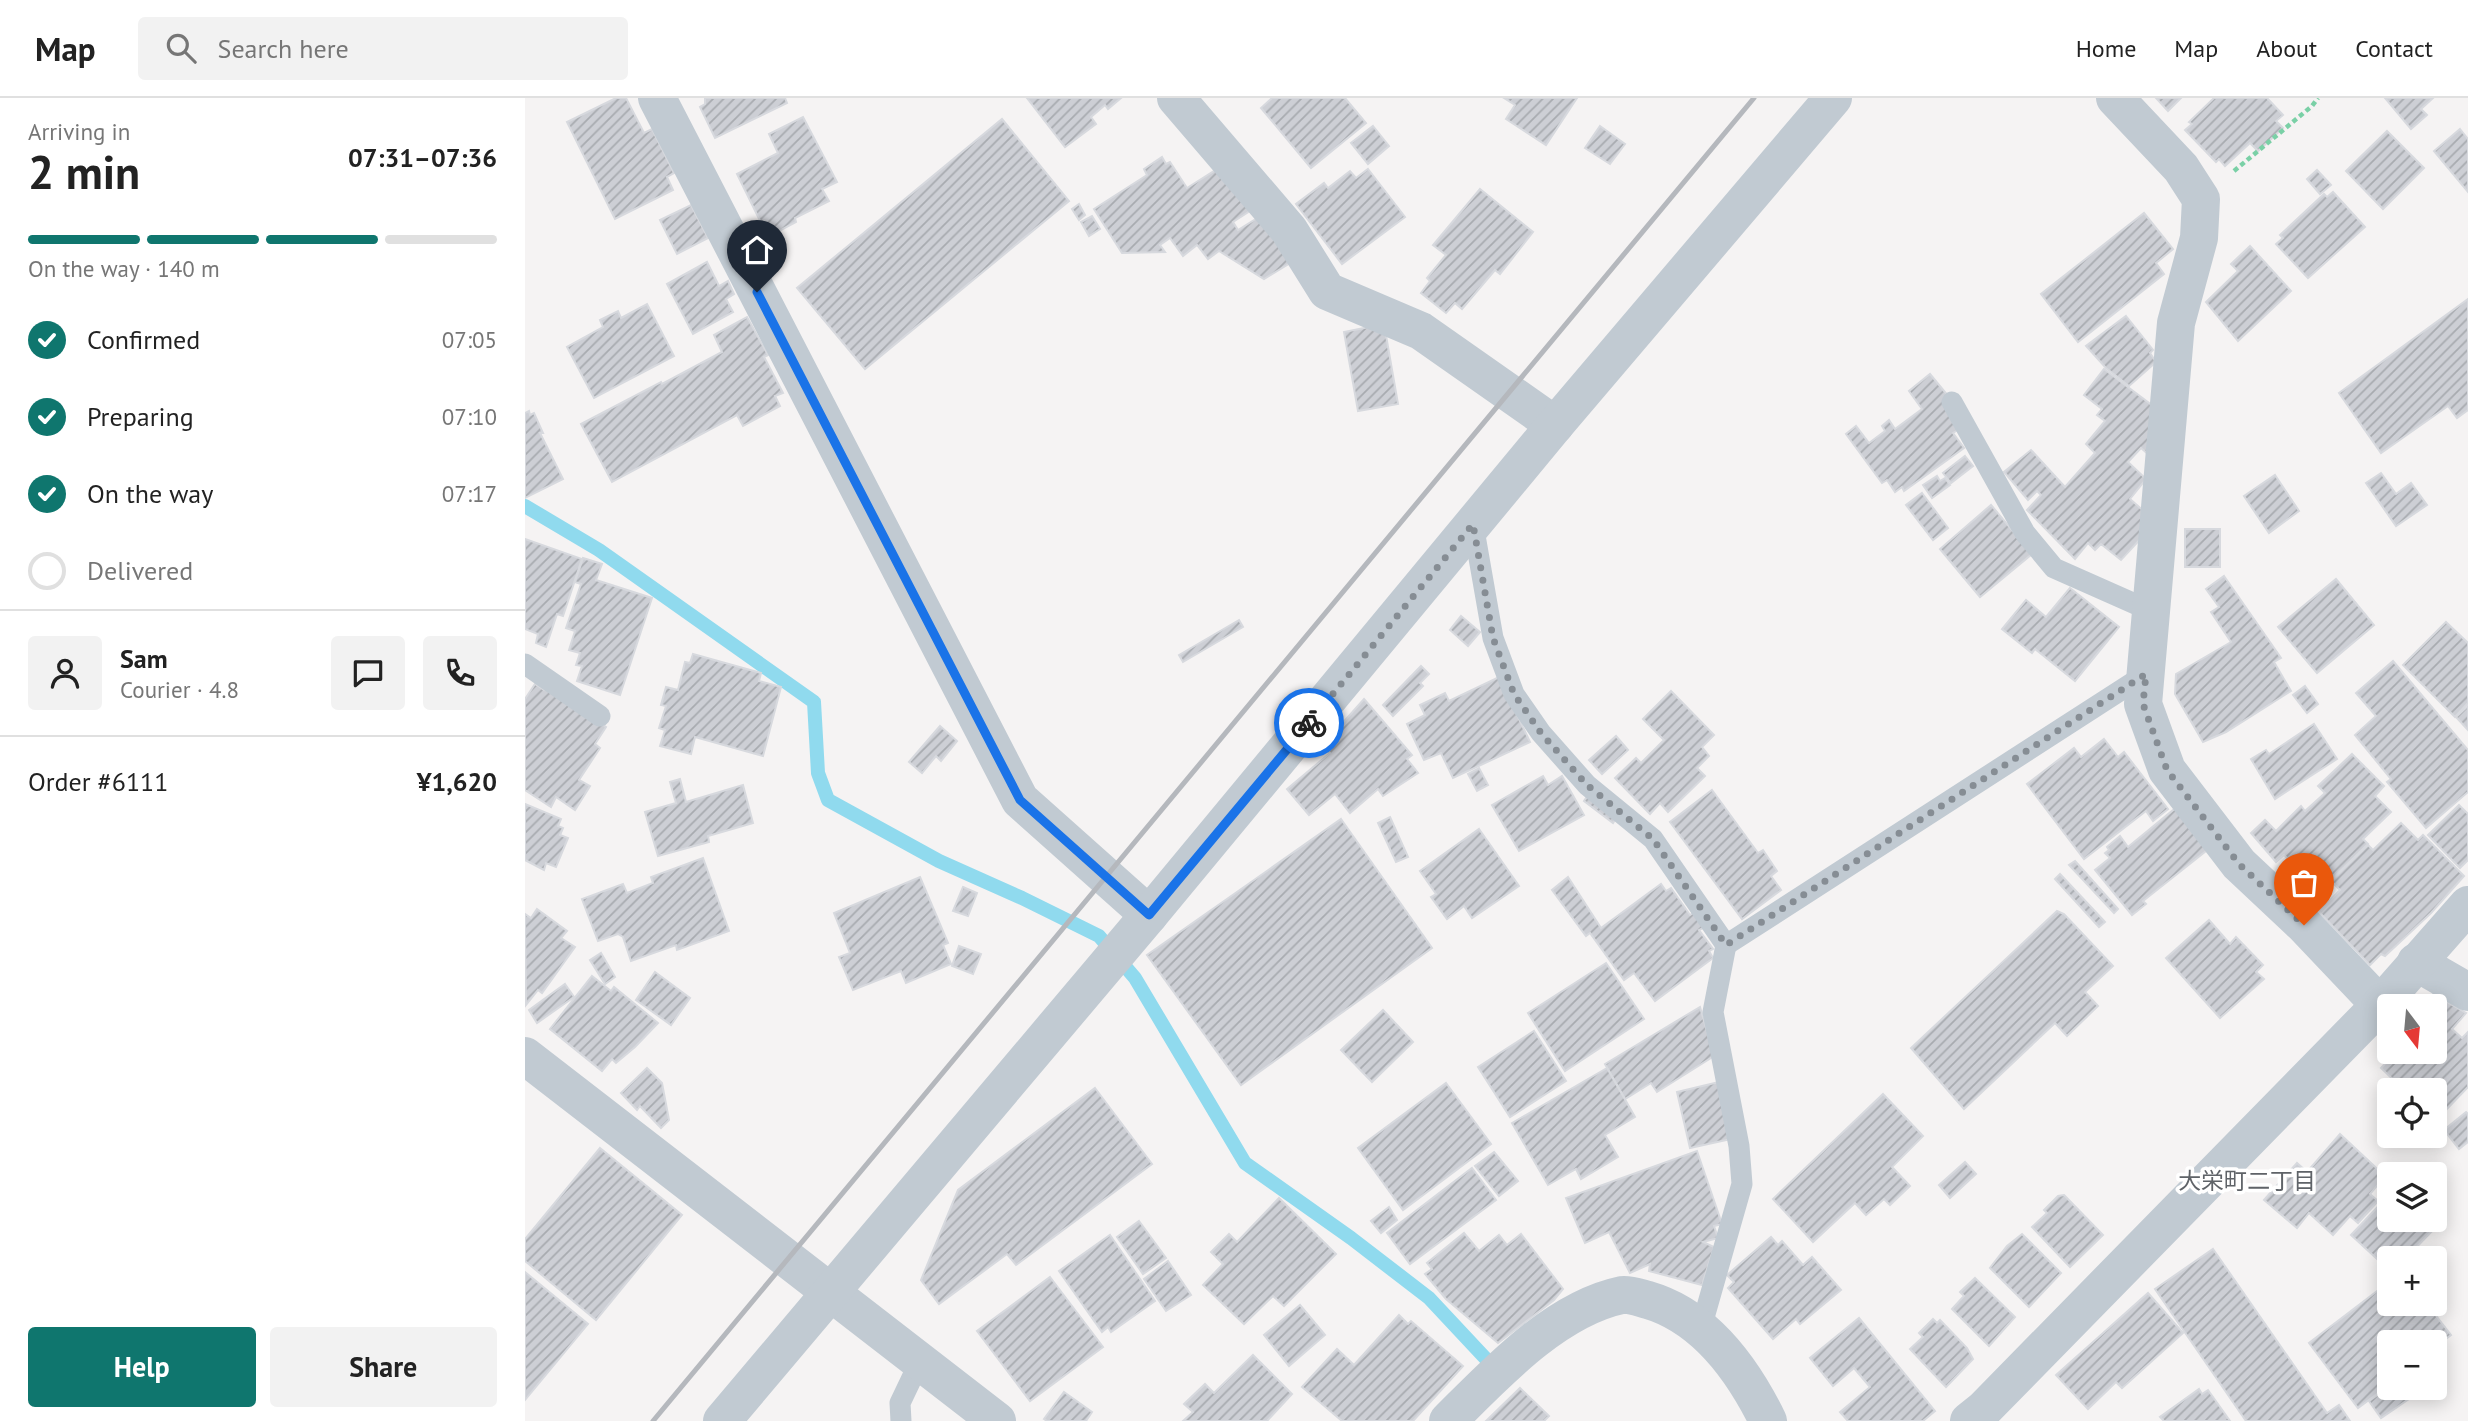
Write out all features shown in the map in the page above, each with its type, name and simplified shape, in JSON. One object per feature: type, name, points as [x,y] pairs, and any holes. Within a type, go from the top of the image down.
[{"type":"street","points":[[657,98],[1020,800],[1149,915]]},
{"type":"street","points":[[1176,98],[1289,230],[1328,292],[1421,331],[1555,425]]},
{"type":"street","points":[[722,1421],[1149,915],[1555,425],[1833,98]]},
{"type":"street","points":[[2115,98],[2181,168],[2201,199],[2199,238],[2176,323],[2143,704],[2167,770],[2239,864],[2304,925],[2377,1002]]},
{"type":"street","points":[[2389,994],[2468,905]]},
{"type":"street","points":[[2416,962],[2468,992]]},
{"type":"street","points":[[1969,1421],[1984,1409],[2377,1008]]},
{"type":"street","points":[[525,1056],[997,1421]]},
{"type":"street","points":[[1448,1421],[1509,1360],[1577,1310],[1625,1294],[1663,1305],[1701,1328],[1725,1352],[1752,1390],[1768,1421]]},
{"type":"lane","points":[[1952,402],[2025,533],[2054,568],[2151,611]]},
{"type":"lane","points":[[1473,524],[1493,638],[1514,694],[1541,733],[1587,785],[1653,839],[1726,945],[1713,1012],[1739,1146],[1742,1184],[1701,1328]]},
{"type":"lane","points":[[525,664],[600,716]]},
{"type":"lane","points":[[1726,945],[2146,674]]},
{"type":"lane","points":[[901,1421],[900,1404],[920,1361]]},
{"type":"path","points":[[2201,199],[2312,106],[2318,98]]},
{"type":"building","points":[[616,98],[626,98],[644,133],[652,129],[674,173],[667,177],[673,190],[615,219],[567,122]]},
{"type":"building","points":[[705,98],[785,98],[787,103],[715,138],[700,107],[705,104]]},
{"type":"building","points":[[1027,98],[1121,98],[1108,109],[1105,105],[1091,117],[1096,124],[1065,147]]},
{"type":"building","points":[[1272,98],[1345,98],[1366,123],[1311,168],[1261,108]]},
{"type":"building","points":[[1504,98],[1577,98],[1546,145],[1506,119],[1515,105]]},
{"type":"building","points":[[2156,98],[2181,98],[2168,111]]},
{"type":"building","points":[[2214,98],[2267,98],[2283,115],[2276,121],[2283,128],[2258,151],[2250,143],[2225,166],[2219,159],[2216,162],[2185,130],[2192,124],[2189,122]]},
{"type":"building","points":[[2385,98],[2433,98],[2421,109],[2427,115],[2411,129]]},
{"type":"building","points":[[803,117],[837,182],[822,189],[829,201],[795,218],[796,222],[768,237],[737,174],[778,153],[769,134]]},
{"type":"building","points":[[1002,119],[1069,201],[865,369],[797,288]]},
{"type":"building","points":[[1373,126],[1389,146],[1368,164],[1351,143]]},
{"type":"building","points":[[1600,126],[1625,144],[1610,164],[1585,148]]},
{"type":"building","points":[[2460,129],[2468,139],[2468,192],[2434,151]]},
{"type":"building","points":[[2387,131],[2424,168],[2383,209],[2346,171]]},
{"type":"building","points":[[1162,157],[1166,164],[1170,162],[1187,188],[1222,166],[1250,211],[1233,222],[1238,230],[1262,215],[1292,262],[1264,279],[1219,251],[1208,259],[1197,245],[1183,256],[1170,238],[1160,245],[1165,252],[1122,253],[1094,209],[1147,175],[1144,169]]},
{"type":"building","points":[[1368,169],[1405,217],[1342,264],[1296,204],[1324,183],[1328,188],[1350,171],[1356,178]]},
{"type":"building","points":[[2317,170],[2331,185],[2320,194],[2307,179]]},
{"type":"building","points":[[1480,189],[1533,232],[1500,274],[1495,270],[1462,309],[1455,303],[1446,313],[1421,293],[1430,281],[1427,278],[1446,255],[1433,245]]},
{"type":"building","points":[[2333,192],[2365,227],[2308,278],[2276,244],[2283,238],[2280,235],[2324,194],[2327,197]]},
{"type":"building","points":[[1079,204],[1085,215],[1079,220],[1072,209]]},
{"type":"building","points":[[691,205],[708,238],[677,254],[660,220]]},
{"type":"building","points":[[2144,213],[2173,249],[2156,263],[2164,274],[2078,342],[2041,294]]},
{"type":"building","points":[[1092,216],[1100,229],[1089,236],[1081,222]]},
{"type":"building","points":[[2250,246],[2291,291],[2238,341],[2206,302],[2238,271],[2231,264]]},
{"type":"building","points":[[707,262],[719,286],[728,281],[734,294],[726,299],[733,312],[693,334],[667,284]]},
{"type":"building","points":[[2468,299],[2468,410],[2457,418],[2448,406],[2381,453],[2339,393]]},
{"type":"building","points":[[647,304],[674,356],[594,398],[567,347],[603,327],[600,320],[618,311],[621,318]]},
{"type":"building","points":[[2126,316],[2153,350],[2150,353],[2156,362],[2129,386],[2106,368],[2086,346]]},
{"type":"building","points":[[747,317],[768,355],[764,357],[783,393],[775,396],[780,406],[743,426],[737,415],[612,482],[581,424],[722,352],[714,335]]},
{"type":"building","points":[[1384,324],[1398,404],[1358,411],[1344,332]]},
{"type":"building","points":[[2104,369],[2153,406],[2149,455],[2141,448],[2128,462],[2146,479],[2130,499],[2146,513],[2145,534],[2121,560],[2101,544],[2095,550],[2088,543],[2075,559],[2027,510],[2041,495],[2037,491],[2028,500],[2004,472],[2031,450],[2065,487],[2095,453],[2086,444],[2105,421],[2097,415],[2102,409],[2084,395]]},
{"type":"building","points":[[1930,374],[1949,397],[1959,429],[1953,433],[1964,448],[1904,491],[1902,487],[1895,492],[1887,480],[1882,483],[1846,434],[1856,426],[1869,443],[1885,431],[1882,426],[1889,420],[1895,429],[1922,409],[1909,391]]},
{"type":"building","points":[[529,411],[530,415],[534,413],[543,433],[540,433],[563,479],[525,498],[525,413]]},
{"type":"building","points":[[1965,456],[1973,466],[1951,483],[1943,473]]},
{"type":"building","points":[[2381,473],[2396,494],[2411,483],[2427,505],[2396,526],[2366,483]]},
{"type":"building","points":[[2275,475],[2299,511],[2269,533],[2244,496]]},
{"type":"building","points":[[1937,476],[1940,481],[1945,478],[1950,485],[1932,498],[1923,485]]},
{"type":"building","points":[[1922,493],[1948,528],[1933,540],[1906,505]]},
{"type":"building","points":[[1991,505],[2032,554],[1980,597],[1940,549]]},
{"type":"building","points":[[2185,529],[2220,529],[2220,567],[2185,567]]},
{"type":"building","points":[[525,539],[582,559],[563,616],[557,614],[546,647],[536,643],[538,634],[525,629]]},
{"type":"building","points":[[583,558],[602,564],[596,580],[652,598],[620,695],[577,681],[582,666],[576,665],[580,653],[569,650],[575,631],[566,628],[581,584],[575,582]]},
{"type":"building","points":[[2224,576],[2281,658],[2274,662],[2291,691],[2226,732],[2203,742],[2175,694],[2176,674],[2231,642],[2211,612],[2219,607],[2206,589]]},
{"type":"building","points":[[2336,579],[2374,625],[2317,673],[2278,627]]},
{"type":"building","points":[[2070,588],[2119,627],[2075,681],[2035,649],[2032,653],[2002,629],[2026,600],[2046,617]]},
{"type":"building","points":[[1461,616],[1480,632],[1468,646],[1450,630]]},
{"type":"building","points":[[1239,620],[1243,627],[1183,662],[1179,655]]},
{"type":"building","points":[[2446,622],[2468,643],[2468,703],[2455,717],[2403,665]]},
{"type":"building","points":[[693,654],[761,673],[759,681],[781,687],[763,756],[695,737],[691,754],[660,746],[665,730],[659,728],[666,706],[661,705],[666,687],[678,690],[685,662],[690,663]]},
{"type":"building","points":[[2393,661],[2468,750],[2468,792],[2426,828],[2387,782],[2391,779],[2355,735],[2376,716],[2356,693]]},
{"type":"building","points":[[1421,666],[1429,674],[1420,683],[1423,686],[1393,716],[1383,705]]},
{"type":"building","points":[[1499,677],[1530,742],[1453,778],[1441,753],[1424,760],[1407,724],[1425,715],[1420,705],[1445,693],[1449,701]]},
{"type":"building","points":[[535,684],[544,690],[547,686],[606,727],[595,744],[600,748],[579,780],[590,786],[575,810],[556,797],[551,807],[525,790],[525,699]]},
{"type":"building","points":[[2305,686],[2318,704],[2307,713],[2293,695]]},
{"type":"building","points":[[1671,691],[1714,735],[1702,747],[1709,756],[1697,768],[1705,776],[1668,812],[1660,803],[1650,814],[1615,778],[1636,758],[1641,763],[1664,740],[1643,719]]},
{"type":"building","points":[[1364,699],[1412,755],[1407,759],[1418,773],[1383,796],[1378,789],[1350,813],[1335,794],[1309,815],[1287,789],[1330,753],[1323,745]]},
{"type":"building","points":[[2468,706],[2468,730],[2456,717]]},
{"type":"building","points":[[2314,724],[2337,759],[2275,799],[2251,759],[2266,750],[2269,754]]},
{"type":"building","points":[[940,726],[957,741],[941,761],[936,756],[922,773],[909,762]]},
{"type":"building","points":[[1616,736],[1628,750],[1602,774],[1589,760]]},
{"type":"building","points":[[2104,739],[2118,757],[2124,752],[2168,809],[2153,821],[2146,811],[2084,859],[2027,784],[2074,748],[2081,757]]},
{"type":"building","points":[[2352,754],[2384,786],[2375,796],[2391,812],[2363,839],[2368,844],[2324,887],[2307,869],[2302,873],[2284,855],[2276,862],[2251,833],[2265,820],[2276,831],[2301,806],[2305,811],[2325,793],[2318,786]]},
{"type":"building","points":[[1479,768],[1488,785],[1477,791],[1468,774]]},
{"type":"building","points":[[1543,776],[1548,785],[1562,776],[1584,815],[1519,851],[1492,805]]},
{"type":"building","points":[[680,779],[686,802],[743,785],[753,823],[708,836],[709,842],[658,856],[645,812],[676,803],[670,782]]},
{"type":"building","points":[[1712,790],[1758,853],[1763,850],[1777,871],[1771,876],[1781,890],[1742,919],[1670,822]]},
{"type":"building","points":[[1588,795],[1617,817],[1613,823],[1584,801]]},
{"type":"building","points":[[525,804],[561,819],[558,826],[563,828],[560,835],[568,838],[556,867],[546,863],[544,870],[525,860]]},
{"type":"building","points":[[2459,805],[2468,814],[2468,860],[2460,868],[2428,835]]},
{"type":"building","points":[[2178,806],[2211,847],[2143,901],[2146,904],[2132,915],[2095,870],[2110,858],[2105,853],[2109,850],[2107,847],[2120,836],[2128,847]]},
{"type":"building","points":[[1390,817],[1408,857],[1396,862],[1378,823]]},
{"type":"building","points":[[1341,819],[1432,948],[1241,1085],[1147,955]]},
{"type":"building","points":[[2401,823],[2418,840],[2423,835],[2464,876],[2431,913],[2385,956],[2381,954],[2370,965],[2319,912],[2340,890],[2331,881],[2368,845],[2373,850]]},
{"type":"building","points":[[1479,829],[1519,886],[1472,918],[1464,906],[1447,919],[1431,897],[1436,894],[1420,871]]},
{"type":"building","points":[[703,858],[729,931],[677,950],[676,945],[631,961],[623,937],[618,934],[598,941],[582,899],[623,884],[627,893],[653,883],[651,877]]},
{"type":"building","points":[[2075,861],[2118,909],[2114,913],[2069,865]]},
{"type":"building","points":[[2060,874],[2105,922],[2099,927],[2055,879]]},
{"type":"building","points":[[920,877],[948,943],[943,945],[951,964],[906,983],[901,971],[853,990],[839,957],[850,953],[834,913]]},
{"type":"building","points":[[1568,877],[1601,928],[1661,884],[1666,891],[1671,888],[1690,915],[1696,911],[1707,926],[1699,930],[1713,949],[1709,951],[1713,958],[1655,1001],[1634,973],[1624,980],[1590,933],[1586,936],[1552,890]]},
{"type":"building","points":[[963,887],[977,893],[968,916],[953,911]]},
{"type":"building","points":[[537,909],[567,931],[561,938],[575,947],[542,993],[538,990],[526,1005],[525,914],[531,918]]},
{"type":"building","points":[[2057,911],[2064,914],[2113,966],[2085,992],[2098,1006],[2067,1036],[2055,1023],[1964,1109],[1911,1048]]},
{"type":"building","points":[[2209,920],[2230,944],[2236,937],[2263,965],[2256,972],[2264,979],[2220,1018],[2166,958]]},
{"type":"building","points":[[959,946],[981,954],[973,974],[952,966]]},
{"type":"building","points":[[601,953],[615,977],[605,984],[590,960]]},
{"type":"building","points":[[1606,963],[1644,1019],[1565,1071],[1528,1013]]},
{"type":"building","points":[[655,972],[690,998],[671,1025],[636,1000]]},
{"type":"building","points":[[592,976],[611,991],[614,987],[658,1023],[635,1047],[616,1063],[612,1059],[602,1071],[550,1029]]},
{"type":"building","points":[[565,984],[574,997],[537,1023],[529,1010]]},
{"type":"building","points":[[2447,1002],[2466,1013],[2452,1029],[2462,1038],[2468,1032],[2468,1087],[2447,1109],[2447,1078],[2391,1078],[2381,1068],[2385,1064],[2447,1064]]},
{"type":"building","points":[[1700,1007],[1714,1056],[1657,1092],[1651,1083],[1625,1099],[1605,1064]]},
{"type":"building","points":[[1383,1010],[1413,1042],[1372,1082],[1341,1050]]},
{"type":"building","points":[[1534,1031],[1566,1081],[1510,1117],[1478,1067]]},
{"type":"building","points":[[647,1068],[662,1083],[669,1120],[661,1128],[640,1106],[637,1110],[621,1093]]},
{"type":"building","points":[[1607,1068],[1635,1117],[1605,1135],[1618,1157],[1581,1179],[1576,1169],[1548,1185],[1512,1123]]},
{"type":"building","points":[[1719,1082],[1731,1139],[1690,1148],[1677,1092]]},
{"type":"building","points":[[1446,1083],[1491,1144],[1403,1210],[1358,1148]]},
{"type":"building","points":[[1095,1088],[1152,1164],[1016,1265],[1007,1254],[939,1304],[921,1280],[958,1190]]},
{"type":"building","points":[[1883,1094],[1923,1136],[1892,1167],[1910,1186],[1890,1205],[1884,1199],[1866,1215],[1855,1203],[1813,1242],[1773,1199]]},
{"type":"building","points":[[2466,1112],[2468,1142],[2459,1149],[2447,1134],[2447,1128]]},
{"type":"building","points":[[2340,1134],[2377,1169],[2377,1186],[2370,1194],[2377,1202],[2358,1223],[2350,1216],[2333,1235],[2309,1213],[2297,1228],[2264,1200],[2297,1163],[2307,1172]]},
{"type":"building","points":[[600,1148],[682,1215],[596,1320],[525,1261],[525,1239]]},
{"type":"building","points":[[1697,1151],[1722,1224],[1714,1226],[1718,1238],[1703,1242],[1714,1247],[1702,1285],[1649,1271],[1650,1264],[1630,1273],[1609,1232],[1585,1243],[1566,1198]]},
{"type":"building","points":[[1494,1152],[1518,1181],[1499,1196],[1475,1166]]},
{"type":"building","points":[[1965,1162],[1976,1174],[1950,1198],[1939,1185]]},
{"type":"building","points":[[1472,1168],[1496,1200],[1410,1264],[1387,1233]]},
{"type":"building","points":[[2064,1195],[2103,1235],[2070,1267],[2032,1227],[2047,1213],[2044,1210],[2058,1196]]},
{"type":"building","points":[[1279,1198],[1336,1254],[1284,1306],[1273,1296],[1244,1324],[1203,1285],[1223,1264],[1211,1252],[1229,1234],[1237,1242]]},
{"type":"building","points":[[1389,1207],[1397,1220],[1381,1233],[1371,1221]]},
{"type":"building","points":[[2377,1208],[2377,1232],[2431,1232],[2418,1246],[2377,1246],[2377,1259],[2351,1235]]},
{"type":"building","points":[[1139,1221],[1166,1258],[1143,1274],[1117,1237]]},
{"type":"building","points":[[1464,1233],[1479,1251],[1499,1235],[1507,1245],[1521,1234],[1563,1289],[1554,1300],[1498,1343],[1446,1299],[1425,1274],[1432,1269],[1427,1263]]},
{"type":"building","points":[[2022,1234],[2061,1273],[2029,1307],[1990,1268],[2007,1246]]},
{"type":"building","points":[[1110,1235],[1155,1301],[1111,1332],[1108,1327],[1102,1332],[1059,1271]]},
{"type":"building","points":[[1771,1237],[1778,1245],[1782,1241],[1803,1265],[1812,1257],[1841,1290],[1800,1324],[1796,1319],[1773,1339],[1728,1288],[1734,1282],[1727,1275]]},
{"type":"building","points":[[2213,1249],[2327,1413],[2339,1405],[2350,1421],[2246,1421],[2155,1289]]},
{"type":"building","points":[[1168,1261],[1191,1295],[1166,1311],[1144,1279]]},
{"type":"building","points":[[525,1272],[588,1324],[525,1400]]},
{"type":"building","points":[[1050,1277],[1103,1347],[1030,1401],[977,1331]]},
{"type":"building","points":[[1975,1278],[2015,1317],[1989,1346],[1952,1309],[1964,1296],[1960,1292]]},
{"type":"building","points":[[2377,1291],[2377,1316],[2436,1316],[2451,1335],[2447,1338],[2447,1330],[2377,1330],[2377,1394],[2358,1408],[2309,1343]]},
{"type":"building","points":[[2148,1293],[2183,1333],[2122,1388],[2116,1382],[2088,1409],[2056,1375]]},
{"type":"building","points":[[1300,1305],[1325,1335],[1289,1366],[1264,1335]]},
{"type":"building","points":[[1399,1315],[1408,1324],[1411,1321],[1463,1366],[1413,1421],[1342,1421],[1302,1387],[1337,1349],[1354,1365]]},
{"type":"building","points":[[1859,1318],[1935,1411],[1923,1421],[1848,1421],[1840,1412],[1870,1387],[1854,1368],[1833,1386],[1810,1358]]},
{"type":"building","points":[[1933,1319],[1937,1323],[1940,1320],[1967,1348],[1973,1359],[1946,1387],[1910,1349],[1923,1337],[1919,1333]]},
{"type":"building","points":[[1253,1355],[1292,1394],[1267,1421],[1183,1421],[1193,1412],[1184,1404],[1205,1384],[1214,1393]]},
{"type":"building","points":[[1520,1388],[1549,1416],[1544,1421],[1486,1421]]},
{"type":"building","points":[[2199,1389],[2202,1394],[2208,1390],[2230,1421],[2164,1421],[2160,1417]]},
{"type":"building","points":[[1064,1392],[1092,1412],[1086,1421],[1044,1419]]},
{"type":"building","points":[[2377,1395],[2377,1400],[2408,1400],[2381,1418],[2369,1401]]},
{"type":"waterway","points":[[525,506],[599,550],[814,702],[818,773],[828,800],[939,861],[1099,936],[1135,978],[1245,1163],[1351,1238],[1429,1298],[1487,1360]]},
{"type":"railway","points":[[653,1421],[1754,98]]},
{"type":"way so far","points":[[1309,723],[1473,524],[1493,638],[1514,694],[1541,733],[1587,785],[1653,839],[1726,945],[2146,674],[2143,704],[2167,770],[2239,864],[2304,925]]},
{"type":"district","name":"大栄町二丁目","points":[[2247,1180]]},
{"type":"route","points":[[757,292],[1020,800],[1149,915],[1309,723]]}]
